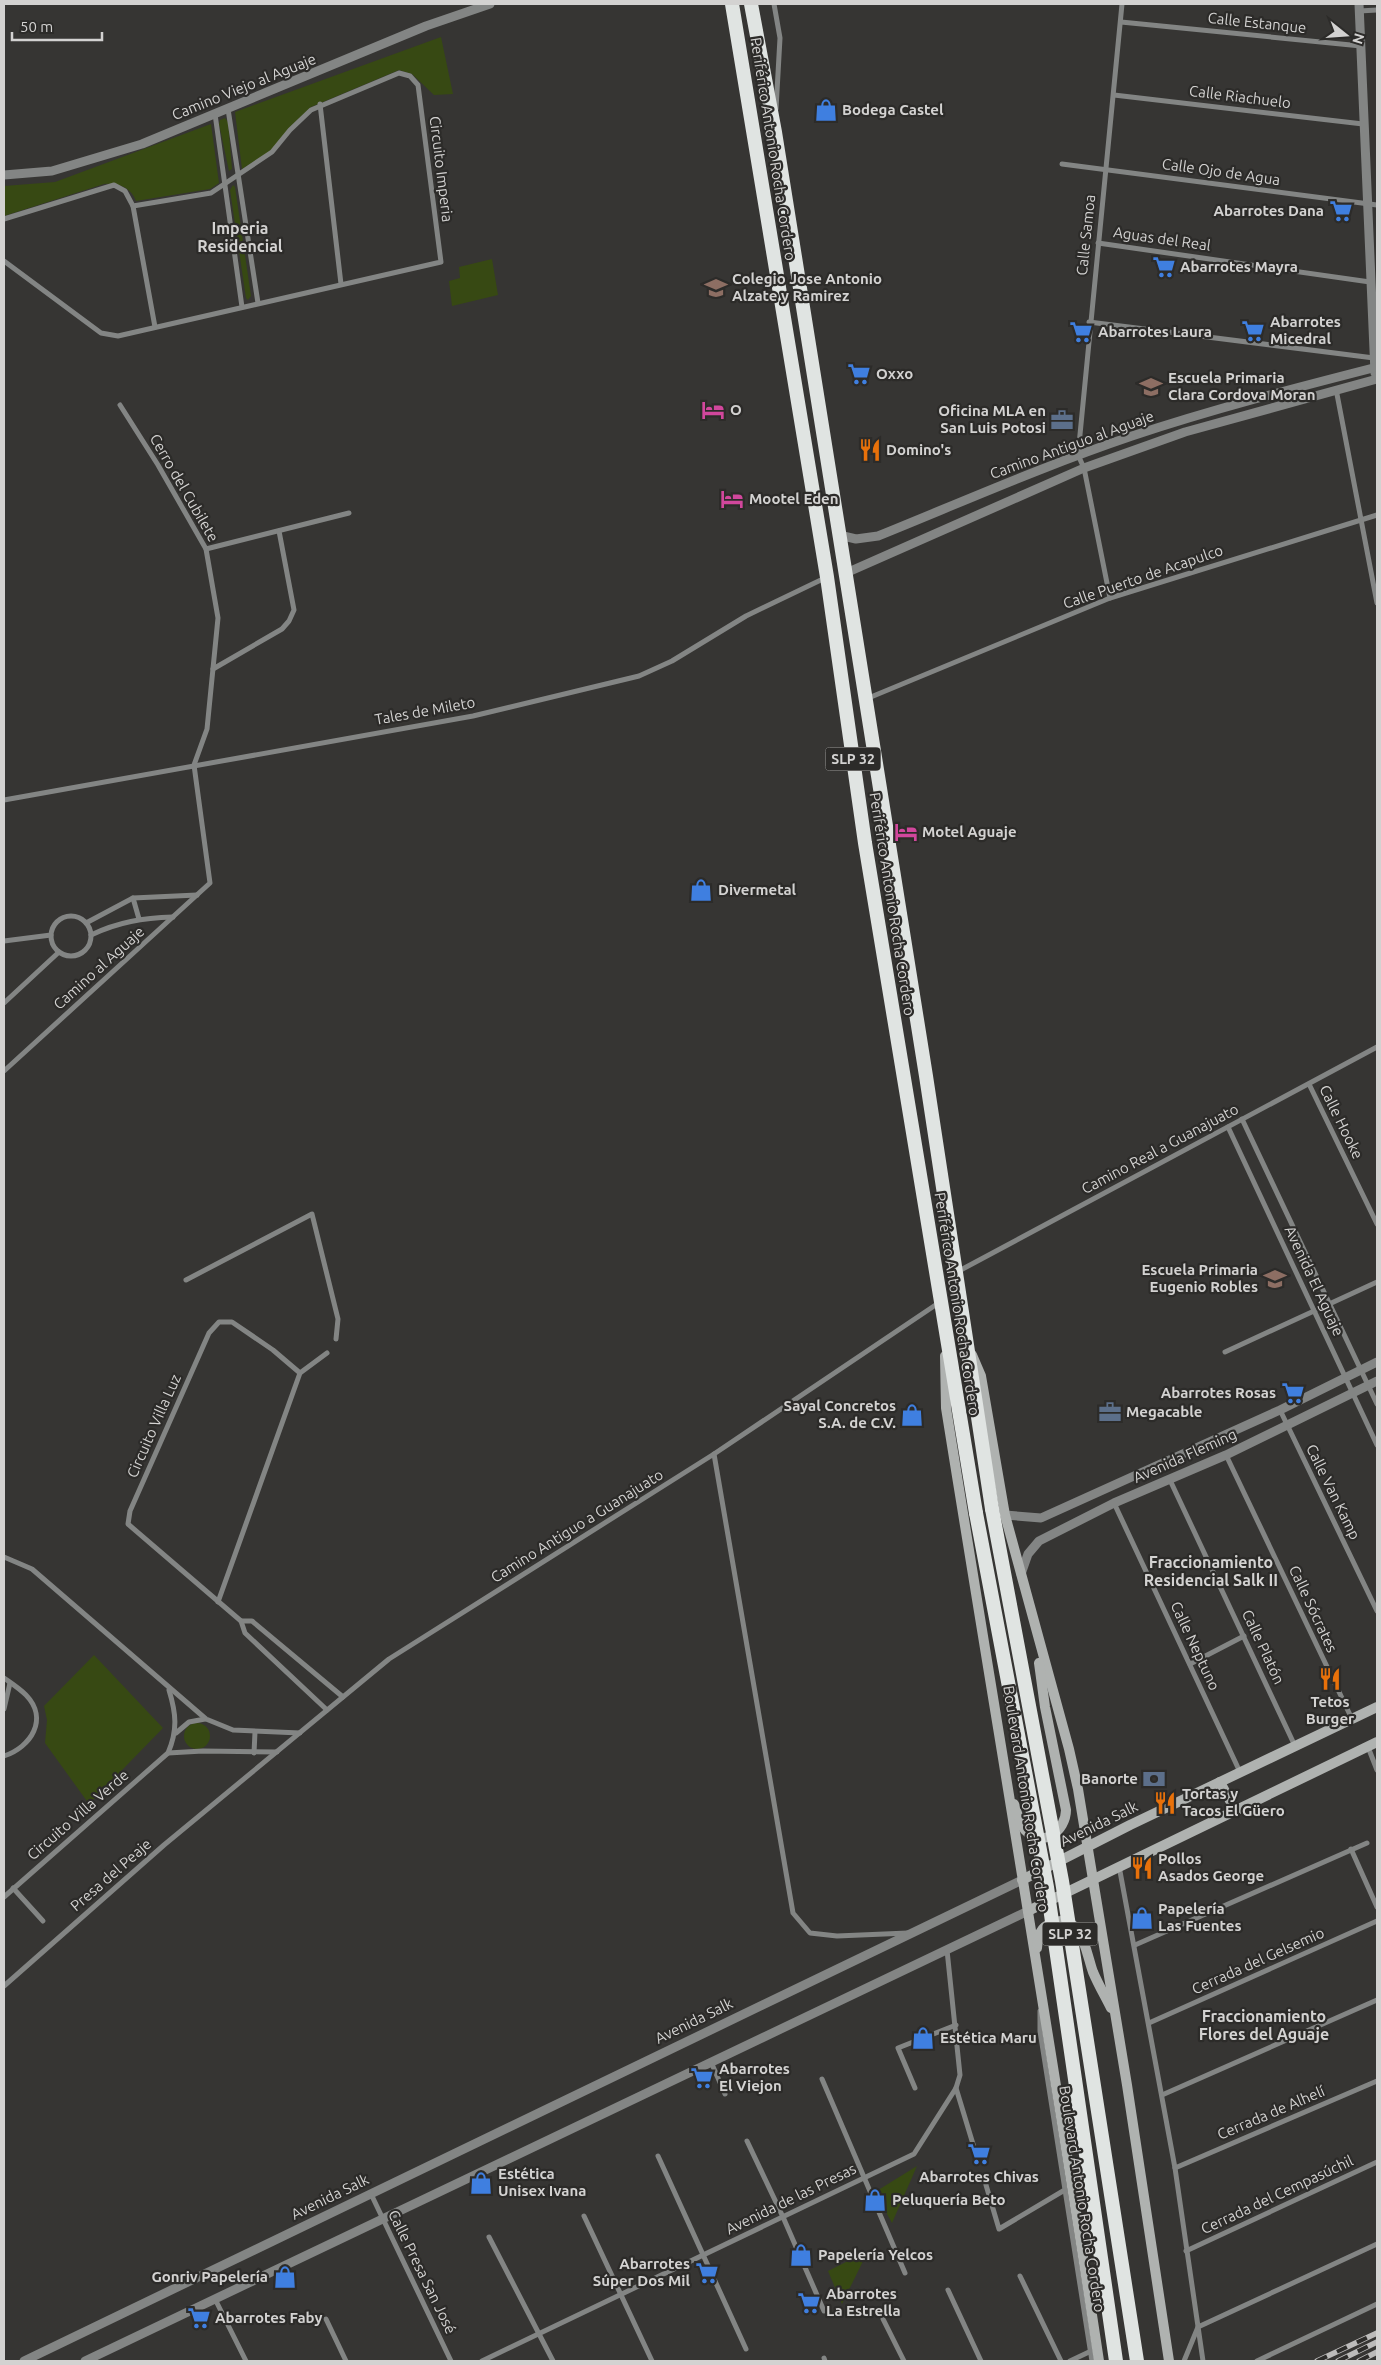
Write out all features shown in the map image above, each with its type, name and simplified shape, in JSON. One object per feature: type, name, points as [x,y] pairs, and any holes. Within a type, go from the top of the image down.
[{"type":"highway","name":"Periférico Antonio Rocha Cordero","points":[[732,4],[827,577],[865,843],[944,1330],[976,1513]]},
{"type":"highway","name":"Periférico Antonio Rocha Cordero","points":[[751,4],[775,132],[846,573],[963,1332],[998,1512]]},
{"type":"highway","name":"Boulevard Antonio Rocha Cordero","points":[[998,1512],[1062,1881],[1137,2361]]},
{"type":"highway","name":"Boulevard Antonio Rocha Cordero","points":[[976,1513],[1046,1887],[1116,2361]]},
{"type":"main road","name":"Boulevard Antonio Rocha Cordero","points":[[944,1330],[946,1408],[1005,1777],[1041,1985]]},
{"type":"main road","points":[[998,1512],[1021,1574],[1069,1749],[1116,2017],[1169,2361]]},
{"type":"main road","points":[[1005,1777],[1020,1823],[1029,1833],[1042,1838],[1049,1837],[1060,1830],[1066,1817],[1066,1810],[1045,1707],[1036,1632]]},
{"type":"main road","name":"Avenida Salk","points":[[1022,1880],[1087,1846],[1377,1707]]},
{"type":"main road","points":[[1028,1911],[1119,1865],[1373,1745]]},
{"type":"main road","points":[[1220,1782],[1235,1810]]},
{"type":"main road","points":[[1036,1959],[1041,1930],[1047,1924],[1056,1921],[1073,1925],[1084,1939],[1094,1974],[1116,2017]]},
{"type":"main road","points":[[1041,1985],[1099,2361]]},
{"type":"street","name":"Camino Viejo al Aguaje","points":[[4,175],[52,171],[142,144],[426,26],[490,4]]},
{"type":"street","points":[[774,4],[780,38],[775,132]]},
{"type":"street","name":"Calle Samoa","points":[[1110,598],[1084,468],[1078,455],[1089,322],[1122,4]]},
{"type":"street","points":[[1376,379],[1366,205],[1362,46],[1359,7],[1377,10]]},
{"type":"street","name":"Calle Estanque","points":[[1120,22],[1362,46]]},
{"type":"street","name":"Circuito Imperia","points":[[4,261],[101,333],[118,336],[441,262],[418,85],[410,76],[399,73],[320,104],[300,119],[272,152],[211,193],[133,206]]},
{"type":"street","name":"Calle Riachuelo","points":[[1114,95],[1363,124]]},
{"type":"street","points":[[320,104],[341,284]]},
{"type":"street","points":[[228,109],[258,303]]},
{"type":"street","points":[[215,114],[242,307]]},
{"type":"street","name":"Calle Ojo de Agua","points":[[1062,164],[1377,206]]},
{"type":"street","points":[[4,219],[114,185],[125,191],[133,206],[154,327]]},
{"type":"street","name":"Aguas del Real","points":[[1098,243],[1370,282]]},
{"type":"street","points":[[1089,322],[1374,358]]},
{"type":"street","name":"Camino Antiguo al Aguaje","points":[[839,535],[856,539],[878,536],[1078,455],[1252,398],[1376,367]]},
{"type":"street","name":"Camino Antiguo al Aguaje","points":[[846,573],[1084,468],[1185,432],[1376,379]]},
{"type":"street","points":[[1336,389],[1377,602]]},
{"type":"street","name":"Cerro del Cubilete","points":[[120,405],[158,465],[206,549],[218,618],[207,729],[194,765],[210,883]]},
{"type":"street","points":[[206,549],[349,513]]},
{"type":"street","name":"Calle Puerto de Acapulco","points":[[866,699],[1110,598],[1377,515]]},
{"type":"street","points":[[213,669],[282,629],[289,621],[294,610],[279,531]]},
{"type":"street","name":"Tales de Mileto","points":[[4,800],[473,716],[638,676],[672,661],[746,616],[827,577]]},
{"type":"street","name":"Camino al Aguaje","points":[[4,1071],[210,883]]},
{"type":"street","points":[[86,923],[133,898],[198,895]]},
{"type":"street","points":[[133,898],[138,919]]},
{"type":"street","points":[[74,917],[86,923],[91,935],[88,947],[78,955],[65,955],[59,952],[52,942],[53,929],[62,919],[74,917]]},
{"type":"street","points":[[91,935],[112,925],[138,919],[173,917]]},
{"type":"street","points":[[4,941],[52,935]]},
{"type":"street","points":[[4,1003],[59,952]]},
{"type":"street","name":"Camino Real a Guanajuato","points":[[955,1273],[1377,1048]]},
{"type":"street","name":"Calle Hooke","points":[[1309,1084],[1377,1224]]},
{"type":"street","name":"Avenida El Aguaje","points":[[1242,1119],[1361,1370],[1373,1383],[1377,1404]]},
{"type":"street","name":"Avenida El Aguaje","points":[[1228,1127],[1377,1445]]},
{"type":"street","points":[[186,1280],[312,1214],[338,1320],[336,1339]]},
{"type":"street","points":[[1226,1352],[1377,1282]]},
{"type":"street","name":"Camino Antiguo a Guanajuato","points":[[237,1786],[390,1659],[714,1454],[940,1302]]},
{"type":"street","name":"Circuito Villa Luz","points":[[300,1373],[273,1350],[232,1322],[219,1322],[209,1333],[130,1511],[128,1524],[218,1602],[241,1620],[252,1621],[343,1697]]},
{"type":"street","points":[[218,1602],[300,1373],[328,1354]]},
{"type":"street","name":"Avenida Fleming","points":[[998,1512],[1041,1518],[1280,1410],[1377,1362]]},
{"type":"street","name":"Avenida Fleming","points":[[1021,1574],[1028,1554],[1039,1541],[1114,1503],[1226,1455],[1373,1383]]},
{"type":"street","name":"Calle Van Kamp","points":[[1280,1410],[1377,1612]]},
{"type":"street","points":[[714,1454],[793,1913],[810,1933],[837,1936],[910,1932]]},
{"type":"street","name":"Calle Sócrates","points":[[1226,1455],[1352,1719]]},
{"type":"street","name":"Calle Platón","points":[[1169,1478],[1295,1746]]},
{"type":"street","name":"Calle Neptuno","points":[[1114,1503],[1240,1772]]},
{"type":"street","points":[[4,1557],[32,1569],[206,1719],[233,1730],[300,1733]]},
{"type":"street","name":"Circuito Villa Luz","points":[[241,1620],[245,1634],[327,1710]]},
{"type":"street","points":[[1190,1664],[1244,1636]]},
{"type":"street","points":[[4,1678],[26,1696],[35,1712],[36,1728],[28,1743],[14,1753],[4,1756]]},
{"type":"street","points":[[4,1709],[10,1683]]},
{"type":"street","name":"Circuito Villa Verde","points":[[4,1897],[168,1753],[176,1733],[176,1717],[169,1688]]},
{"type":"street","points":[[176,1733],[189,1722],[206,1719]]},
{"type":"street","points":[[254,1753],[255,1732]]},
{"type":"street","points":[[1373,1745],[1377,1770]]},
{"type":"street","points":[[168,1753],[203,1750],[254,1753],[277,1752]]},
{"type":"street","name":"Presa del Peaje","points":[[4,1986],[164,1845],[237,1786]]},
{"type":"street","points":[[1135,1945],[1367,1843]]},
{"type":"street","points":[[1351,1850],[1377,1907]]},
{"type":"street","points":[[1119,1865],[1175,2168],[1203,2361]]},
{"type":"street","name":"Avenida Salk","points":[[24,2361],[910,1932],[1022,1880]]},
{"type":"street","points":[[13,1888],[43,1921]]},
{"type":"street","points":[[84,2361],[1028,1911]]},
{"type":"street","name":"Cerrada del Gelsemio","points":[[1149,2023],[1377,1921]]},
{"type":"street","name":"Avenida de las Presas","points":[[482,2361],[914,2154],[956,2088],[960,2075],[956,2025],[946,1950]]},
{"type":"street","name":"Boulevard Antonio Rocha Cordero","points":[[1041,1985],[1040,2031],[1063,2190],[1092,2361]]},
{"type":"street","points":[[1162,2095],[1377,2000]]},
{"type":"street","points":[[915,2088],[898,2048],[956,2025]]},
{"type":"street","points":[[711,2062],[725,2094]]},
{"type":"street","points":[[822,2079],[866,2177],[905,2273]]},
{"type":"street","name":"Cerrada de Alhelí","points":[[1175,2168],[1377,2081]]},
{"type":"street","points":[[956,2088],[976,2154]]},
{"type":"street","points":[[747,2141],[824,2311]]},
{"type":"street","points":[[658,2156],[746,2349]]},
{"type":"street","name":"Cerrada del Cempasúchil","points":[[1186,2251],[1377,2162]]},
{"type":"street","points":[[986,2185],[999,2229],[1063,2190]]},
{"type":"street","name":"Calle Presa San José","points":[[371,2194],[451,2361]]},
{"type":"street","points":[[584,2216],[652,2361]]},
{"type":"street","points":[[489,2237],[553,2361]]},
{"type":"street","points":[[1184,2361],[1198,2327],[1377,2244]]},
{"type":"street","points":[[1020,2276],[1061,2361]]},
{"type":"street","points":[[948,2290],[981,2361]]},
{"type":"street","points":[[215,2299],[246,2361]]},
{"type":"street","points":[[1257,2361],[1377,2304]]},
{"type":"street","points":[[326,2319],[346,2361]]},
{"type":"street","points":[[883,2319],[904,2361]]},
{"type":"street","points":[[1070,2361],[1089,2352]]},
{"type":"green space","points":[[441,37],[453,94],[434,95],[412,74],[399,70],[311,107],[289,128],[271,151],[242,169],[235,112]]},
{"type":"green space","points":[[225,118],[228,122],[232,169],[229,171],[219,124],[220,120]]},
{"type":"green space","points":[[211,124],[219,183],[210,189],[136,201],[127,189],[114,184],[104,184],[4,216],[4,186],[55,182]]},
{"type":"green space","points":[[233,185],[235,187],[251,296],[248,300],[246,298],[230,190]]},
{"type":"green space","points":[[492,259],[498,295],[452,306],[449,281],[460,278],[459,267]]},
{"type":"green space","points":[[94,1655],[163,1728],[89,1804],[45,1743],[47,1720],[44,1706]]},
{"type":"green space","points":[[197,1723],[207,1726],[210,1736],[207,1746],[197,1749],[187,1746],[184,1736],[187,1726]]},
{"type":"green space","points":[[917,2166],[892,2223],[875,2192]]},
{"type":"green space","points":[[868,2251],[842,2304],[828,2271]]},
{"type":"railway","points":[[1317,2361],[1377,2333]]},
{"type":"railway","points":[[1338,2361],[1377,2342]]},
{"type":"railway","points":[[1359,2361],[1377,2352]]},
{"type":"place","name":"Bodega Castel","points":[[826,110]]},
{"type":"place","name":"Abarrotes Dana","points":[[1341,211]]},
{"type":"place","name":"Abarrotes Mayra","points":[[1164,267]]},
{"type":"place","name":"Colegio Jose Antonio Alzate y Ramirez","points":[[716,288]]},
{"type":"place","name":"Abarrotes Micedral","points":[[1253,331]]},
{"type":"place","name":"Abarrotes Laura","points":[[1081,332]]},
{"type":"place","name":"Oxxo","points":[[859,374]]},
{"type":"place","name":"Escuela Primaria Clara Cordova Moran","points":[[1151,387]]},
{"type":"place","name":"O","points":[[713,410]]},
{"type":"place","name":"Oficina MLA en San Luis Potosi","points":[[1062,420]]},
{"type":"place","name":"Domino's","points":[[870,450]]},
{"type":"place","name":"Mootel Eden","points":[[732,499]]},
{"type":"place","name":"Motel Aguaje","points":[[906,832]]},
{"type":"place","name":"Divermetal","points":[[701,890]]},
{"type":"place","name":"Escuela Primaria Eugenio Robles","points":[[1275,1279]]},
{"type":"place","name":"Abarrotes Rosas","points":[[1293,1393]]},
{"type":"place","name":"Megacable","points":[[1110,1412]]},
{"type":"place","name":"Sayal Concretos S.A. de C.V.","points":[[912,1415]]},
{"type":"place","name":"Tetos Burger","points":[[1330,1679]]},
{"type":"place","name":"Banorte","points":[[1154,1779]]},
{"type":"place","name":"Tortas y Tacos El Güero","points":[[1165,1803]]},
{"type":"place","name":"Pollos Asados George","points":[[1142,1868]]},
{"type":"place","name":"Papelería Las Fuentes","points":[[1142,1918]]},
{"type":"place","name":"Estética Maru","points":[[923,2038]]},
{"type":"place","name":"Abarrotes El Viejon","points":[[702,2078]]},
{"type":"place","name":"Abarrotes Chivas","points":[[979,2154]]},
{"type":"place","name":"Estética Unisex Ivana","points":[[481,2183]]},
{"type":"place","name":"Peluquería Beto","points":[[875,2200]]},
{"type":"place","name":"Papelería Yelcos","points":[[801,2255]]},
{"type":"place","name":"Abarrotes Súper Dos Mil","points":[[707,2273]]},
{"type":"place","name":"Gonriv Papelería","points":[[285,2277]]},
{"type":"place","name":"Abarrotes La Estrella","points":[[809,2303]]},
{"type":"place","name":"Abarrotes Faby","points":[[199,2318]]},
{"type":"district","name":"Imperia Residencial","points":[[240,237]]},
{"type":"district","name":"Fraccionamiento Residencial Salk II","points":[[1211,1571]]},
{"type":"district","name":"Fraccionamiento Flores del Aguaje","points":[[1264,2025]]}]
